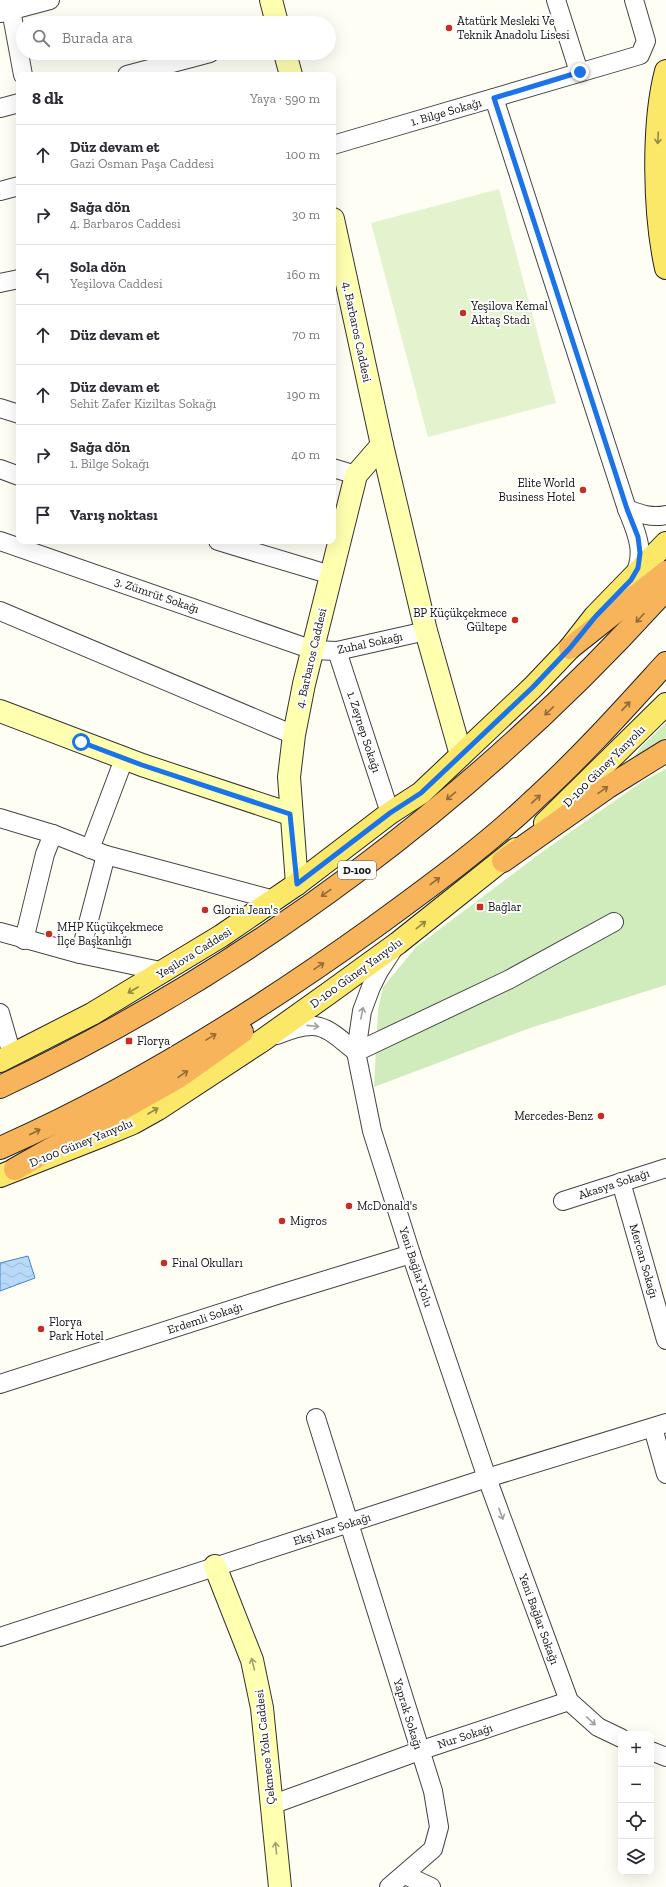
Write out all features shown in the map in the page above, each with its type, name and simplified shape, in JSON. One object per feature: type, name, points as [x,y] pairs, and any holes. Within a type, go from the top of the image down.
[{"type":"highway","points":[[570,648],[666,572]]},
{"type":"highway","name":"D-100","points":[[0,1087],[82,1046],[163,1001],[248,947],[370,860],[497,758],[548,712],[632,627],[666,589]]},
{"type":"highway","points":[[0,1148],[89,1105],[239,1020],[287,988],[408,902],[471,854],[526,808],[608,725],[666,663]]},
{"type":"highway","points":[[503,861],[608,786],[666,751]]},
{"type":"highway","points":[[7,1173],[177,1078],[232,1041],[271,1008],[287,988]]},
{"type":"main road","points":[[666,72],[662,87],[657,156],[660,229],[666,268]]},
{"type":"main road","name":"Yeşilova Caddesi","points":[[6,1058],[92,1014],[164,972],[297,884],[390,813],[421,793],[522,698],[570,648],[596,616],[666,543]]},
{"type":"main road","name":"D-100 Güney Yanyolu","points":[[7,1173],[61,1153],[133,1123],[263,1040],[398,942],[503,861],[562,807],[666,704]]},
{"type":"street","points":[[16,47],[6,8],[50,0]]},
{"type":"street","points":[[271,0],[275,16]]},
{"type":"street","points":[[556,0],[580,72]]},
{"type":"street","name":"1. Bilge Sokağı","points":[[336,144],[640,55],[646,41],[634,0]]},
{"type":"street","points":[[19,60],[22,72]]},
{"type":"street","points":[[138,72],[184,60]]},
{"type":"street","points":[[287,60],[290,72]]},
{"type":"street","points":[[494,98],[627,509],[638,537],[640,553],[638,568],[631,580]]},
{"type":"street","points":[[0,108],[16,104]]},
{"type":"street","points":[[0,191],[16,187]]},
{"type":"street","name":"4. Barbaros Caddesi","points":[[336,233],[382,445],[426,631],[461,755]]},
{"type":"street","points":[[0,283],[16,280]]},
{"type":"street","points":[[0,408],[16,413]]},
{"type":"street","name":"4. Barbaros Caddesi","points":[[336,537],[338,522],[356,475],[382,445]]},
{"type":"street","points":[[0,469],[16,475]]},
{"type":"street","points":[[336,469],[356,475]]},
{"type":"street","points":[[627,509],[642,515],[657,517],[666,515]]},
{"type":"street","name":"3. Zümrüt Sokağı","points":[[0,541],[313,650]]},
{"type":"street","points":[[228,544],[331,575]]},
{"type":"street","name":"4. Barbaros Caddesi","points":[[297,884],[290,814],[289,777],[294,735],[304,684],[331,575],[335,544]]},
{"type":"street","points":[[2,618],[294,735]]},
{"type":"street","name":"Zuhal Sokağı","points":[[313,650],[337,651],[426,631]]},
{"type":"street","name":"1. Zeynep Sokağı","points":[[337,651],[390,813]]},
{"type":"street","points":[[0,711],[124,759],[290,814]]},
{"type":"street","points":[[90,849],[124,759]]},
{"type":"street","points":[[0,818],[53,834],[106,855],[274,900]]},
{"type":"street","points":[[24,940],[45,854],[53,834]]},
{"type":"street","points":[[80,954],[101,881],[106,855]]},
{"type":"street","points":[[263,1040],[307,1025],[323,1027],[333,1032],[356,1052],[508,980],[614,922]]},
{"type":"street","points":[[0,932],[24,940],[80,954],[164,972]]},
{"type":"street","name":"Yeni Bağlar Yolu","points":[[398,942],[379,971],[371,987],[362,1011],[356,1052],[372,1131],[411,1254],[487,1478]]},
{"type":"street","points":[[0,1013],[6,1058]]},
{"type":"street","name":"Akasya Sokağı","points":[[563,1201],[666,1168]]},
{"type":"street","name":"Mercan Sokağı","points":[[621,1182],[666,1340]]},
{"type":"street","name":"Erdemli Sokağı","points":[[0,1384],[277,1295],[411,1254]]},
{"type":"street","name":"Yaprak Sokağı","points":[[316,1418],[419,1751],[433,1791],[439,1827],[432,1849],[405,1875],[389,1887]]},
{"type":"street","points":[[660,1425],[666,1474]]},
{"type":"street","name":"Ekşi Nar Sokağı","points":[[0,1637],[487,1478],[660,1425]]},
{"type":"street","name":"Yeni Bağlar Sokağı","points":[[487,1478],[569,1701],[598,1728],[618,1737]]},
{"type":"street","name":"Çekmece Yolu Caddesi","points":[[215,1566],[252,1660],[262,1708],[280,1887]]},
{"type":"street","name":"Nur Sokağı","points":[[271,1805],[419,1751],[569,1701]]},
{"type":"street","points":[[654,1752],[666,1757]]},
{"type":"street","points":[[405,1875],[431,1887]]},
{"type":"green space","name":"Yeşilova Kemal Aktaş Stadı","points":[[499,189],[556,403],[428,437],[371,223]]},
{"type":"green space","points":[[666,723],[666,738],[634,757],[642,746]]},
{"type":"green space","points":[[666,769],[666,985],[530,1028],[374,1087],[378,1010],[383,987],[416,947],[542,852],[643,781]]},
{"type":"water","points":[[28,1256],[35,1278],[0,1291],[0,1263]]},
{"type":"place","name":"Atatürk Mesleki Ve Teknik Anadolu Lisesi","points":[[449,28]]},
{"type":"place","name":"Yeşilova Kemal Aktaş Stadı","points":[[463,313]]},
{"type":"place","name":"Elite World Business Hotel","points":[[583,490]]},
{"type":"place","name":"BP Küçükçekmece Gültepe","points":[[515,620]]},
{"type":"place","name":"Bağlar","points":[[480,907]]},
{"type":"place","name":"Gloria Jean's","points":[[205,910]]},
{"type":"place","name":"MHP Küçükçekmece İlçe Başkanlığı","points":[[49,934]]},
{"type":"place","name":"Florya","points":[[129,1041]]},
{"type":"place","name":"Mercedes-Benz","points":[[601,1116]]},
{"type":"place","name":"McDonald's","points":[[349,1206]]},
{"type":"place","name":"Migros","points":[[282,1221]]},
{"type":"place","name":"Final Okulları","points":[[164,1263]]},
{"type":"place","name":"Florya Park Hotel","points":[[41,1329]]},
{"type":"route","points":[[81,742],[142,765],[290,814],[297,884],[390,813],[421,793],[533,687],[570,648],[596,616],[631,580],[638,568],[640,553],[638,537],[627,509],[494,98],[580,72]]}]
